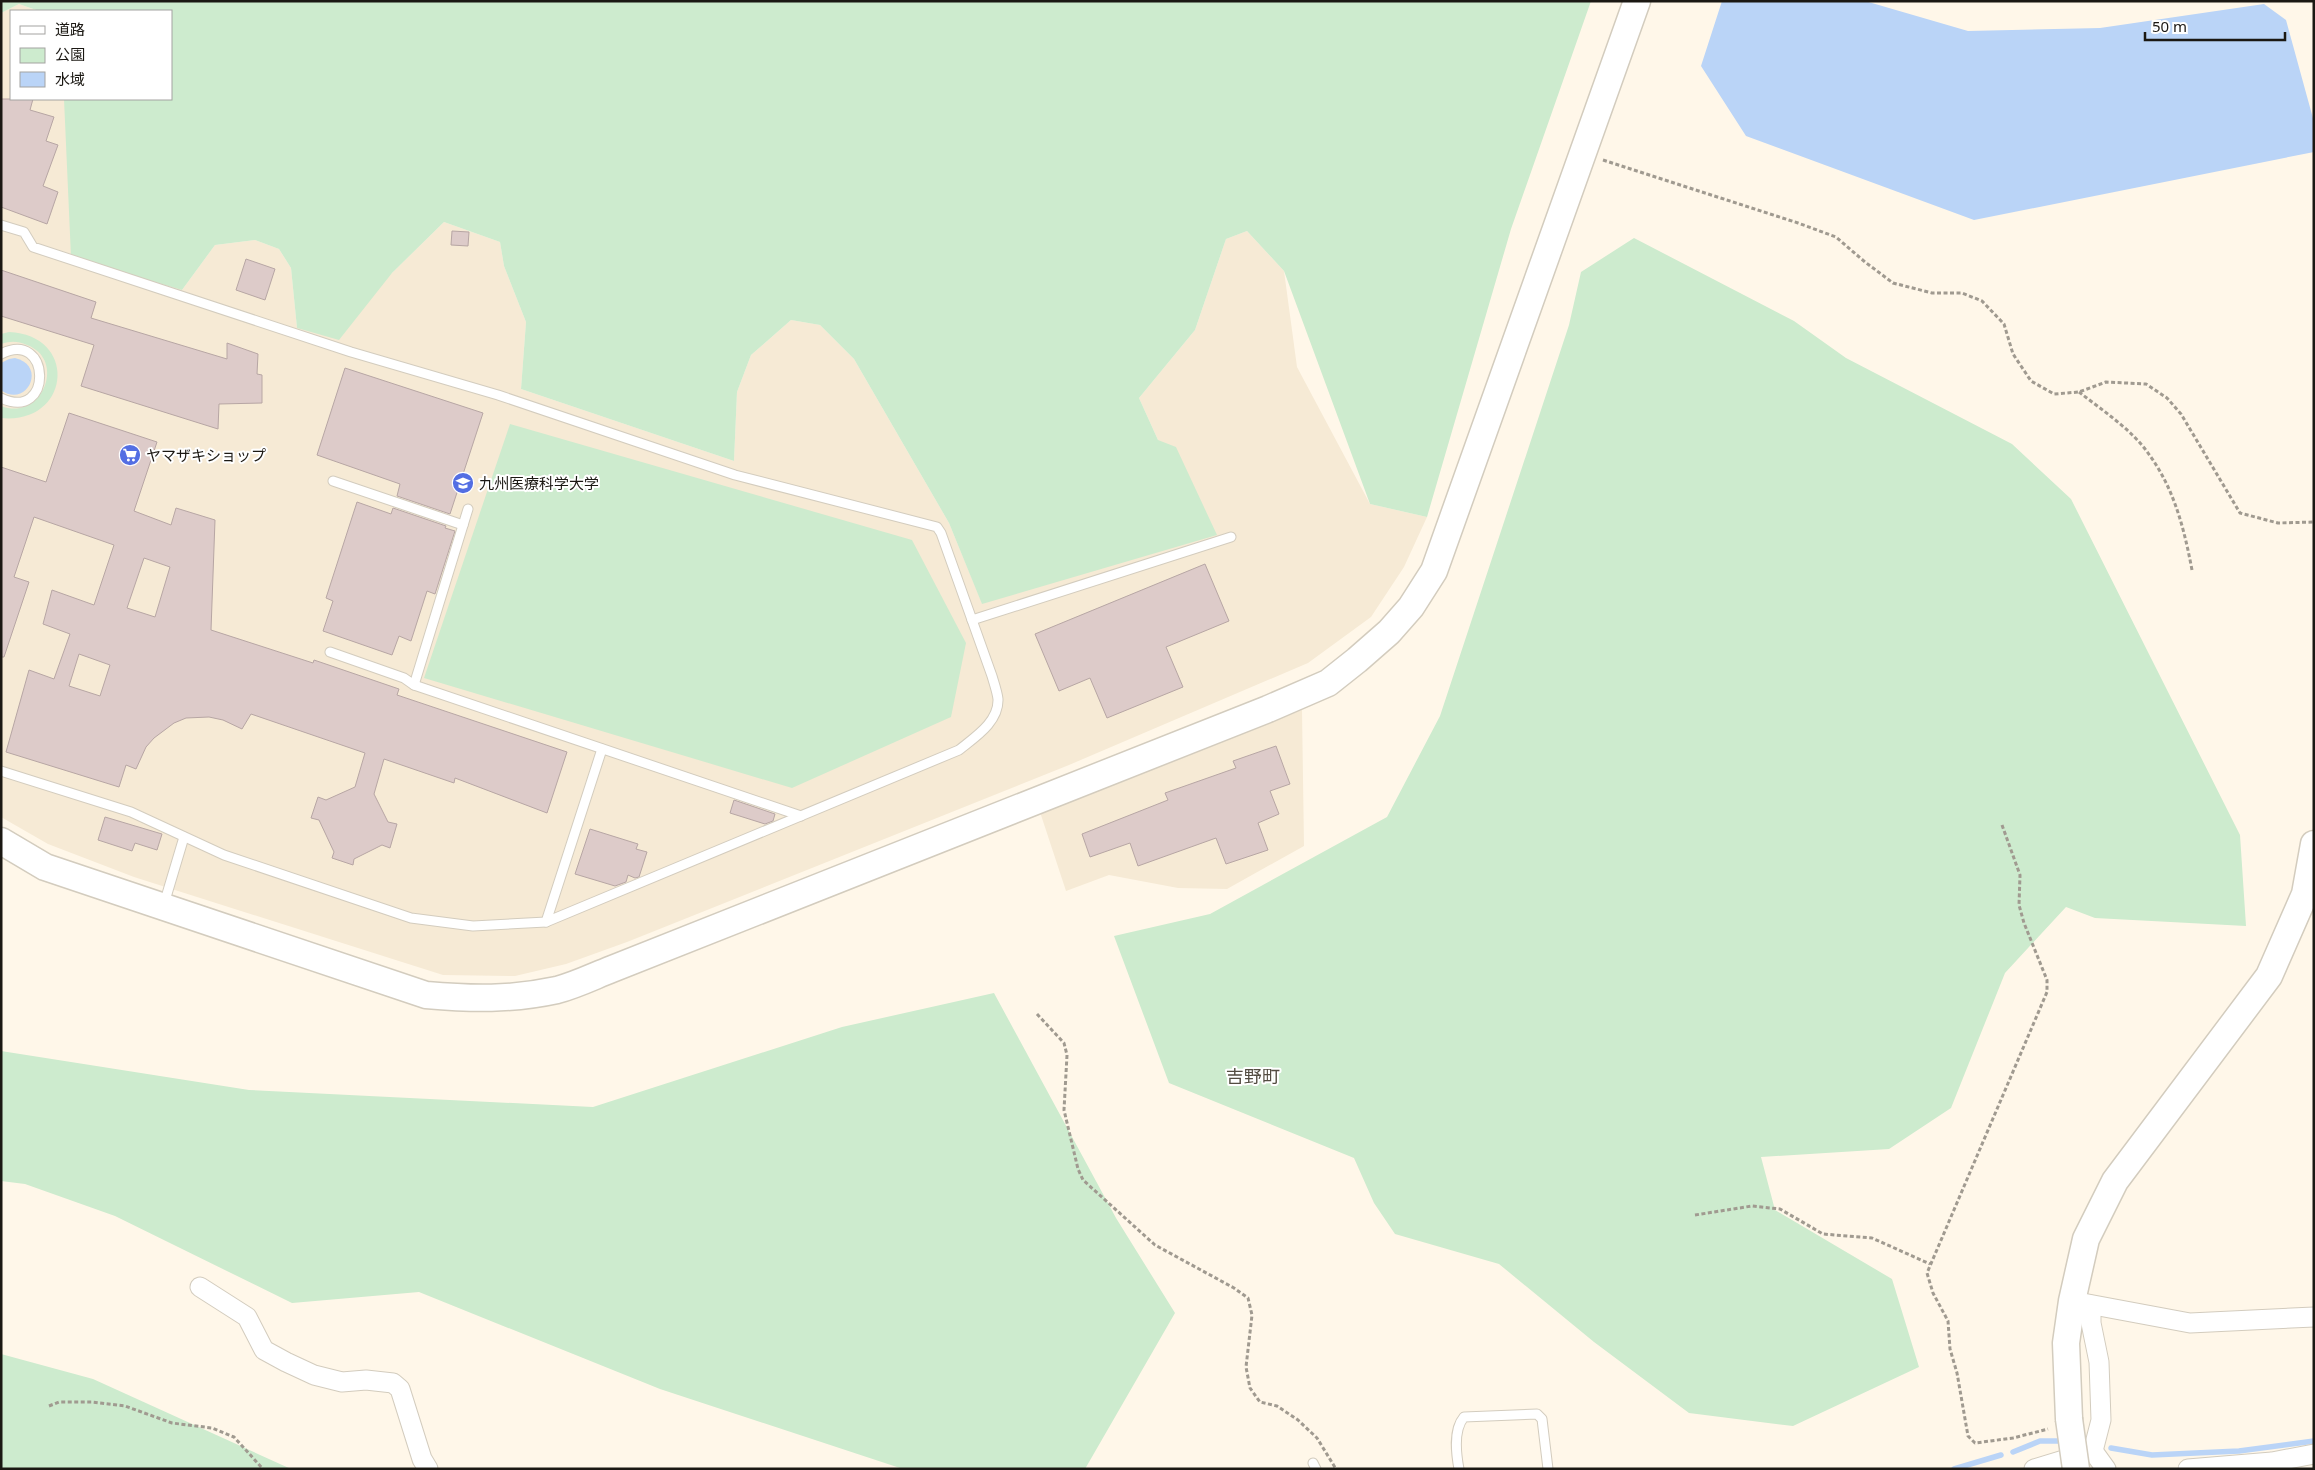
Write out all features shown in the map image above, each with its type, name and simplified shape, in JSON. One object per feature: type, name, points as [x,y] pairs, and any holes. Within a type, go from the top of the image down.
[{"type":"street","points":[[1,841],[45,867],[426,995],[473,1000],[517,996],[559,989],[1250,716],[1328,683],[1389,632],[1412,607],[1434,570],[1637,1]]},
{"type":"street","points":[[2084,1460],[2061,1423],[2066,1343],[2081,1303],[2086,1239],[2114,1181],[2270,976],[2305,894],[2314,844]]},
{"type":"street","points":[[200,1287],[247,1317],[264,1350],[286,1362],[314,1375],[342,1382],[366,1380],[394,1383],[400,1389],[422,1459],[428,1469]]},
{"type":"street","points":[[2081,1303],[2190,1323],[2314,1317]]},
{"type":"street","points":[[2081,1303],[2091,1324],[2099,1362],[2101,1420],[2084,1460]]},
{"type":"street","points":[[2188,1469],[2272,1462],[2314,1454]]},
{"type":"street","points":[[2034,1469],[2084,1460],[2106,1469]]},
{"type":"lane","points":[[1,225],[24,232],[32,247],[350,352],[498,395],[735,475],[936,527],[941,533],[998,700],[992,718],[982,733],[959,750],[546,922],[472,926],[411,918],[224,856],[131,812],[1,771]]},
{"type":"lane","points":[[1,354],[16,350],[31,355],[40,369],[41,377],[35,394],[28,399],[10,402],[1,398]]},
{"type":"lane","points":[[332,481],[463,525]]},
{"type":"lane","points":[[414,686],[468,509]]},
{"type":"lane","points":[[972,620],[1231,538]]},
{"type":"lane","points":[[330,652],[404,678],[414,686],[801,816]]},
{"type":"lane","points":[[546,922],[602,749]]},
{"type":"lane","points":[[163,907],[184,837]]},
{"type":"lane","points":[[1459,1469],[1456,1454],[1458,1431],[1459,1424],[1464,1417],[1537,1414],[1542,1419],[1548,1469]]},
{"type":"path","points":[[1583,154],[1836,237],[1893,283],[1932,293],[1962,293],[1982,302],[2004,324],[2013,354],[2031,381],[2054,394],[2079,392],[2106,382],[2146,384],[2167,398],[2181,414],[2240,513],[2278,523],[2314,522]]},
{"type":"path","points":[[2079,392],[2113,419],[2148,452],[2172,494],[2184,532],[2192,570]]},
{"type":"path","points":[[2002,825],[2020,875],[2019,906],[2021,914],[2047,980],[2047,992],[1927,1273],[1928,1283],[1948,1321],[1950,1349],[1968,1436],[1975,1443],[2013,1438],[2061,1423]]},
{"type":"path","points":[[1037,1014],[1064,1043],[1067,1055],[1064,1110],[1078,1169],[1083,1180],[1155,1246],[1234,1288],[1248,1298],[1252,1315],[1246,1367],[1250,1388],[1260,1402],[1277,1406],[1298,1420],[1317,1438],[1336,1469]]},
{"type":"path","points":[[1695,1215],[1752,1206],[1780,1208],[1824,1234],[1872,1238],[1930,1264]]},
{"type":"path","points":[[49,1406],[59,1402],[92,1402],[125,1406],[172,1423],[212,1428],[234,1437],[263,1469]]},
{"type":"shaded area","name":"九州医療科学大学","points":[[19,4],[36,10],[10,10],[10,100],[65,100],[182,290],[215,245],[255,240],[279,249],[291,268],[297,328],[392,273],[444,222],[500,242],[504,266],[526,322],[521,389],[734,461],[737,392],[751,355],[791,320],[820,325],[854,359],[949,523],[982,603],[1158,440],[1139,398],[1195,330],[1226,239],[1247,231],[1284,271],[1297,367],[1370,504],[1427,517],[1404,567],[1371,617],[1308,663],[1069,765],[627,942],[566,964],[515,976],[443,975],[134,877],[48,844],[1,817],[1,13]]},
{"type":"shaded area","points":[[1302,710],[1304,846],[1227,889],[1178,888],[1109,875],[1066,891],[1040,812]]},
{"type":"green space","points":[[1,1],[1591,1],[1511,229],[1427,517],[1370,504],[1284,271],[1247,231],[1226,239],[1195,330],[1139,398],[1158,440],[1176,447],[1217,535],[982,604],[949,523],[854,359],[820,325],[791,320],[751,355],[737,392],[734,461],[521,389],[526,322],[504,266],[500,242],[444,222],[392,273],[339,340],[297,328],[291,268],[279,249],[255,240],[215,245],[182,290],[71,257],[64,100],[172,100],[172,10],[36,10],[19,4],[1,13]]},
{"type":"green space","points":[[1634,238],[1794,321],[1846,358],[2012,444],[2071,499],[2240,835],[2246,926],[2095,918],[2066,907],[2005,973],[1951,1108],[1889,1149],[1761,1157],[1775,1210],[1892,1279],[1919,1367],[1793,1426],[1689,1413],[1594,1342],[1499,1264],[1395,1234],[1374,1203],[1354,1158],[1169,1083],[1114,936],[1210,914],[1387,817],[1440,716],[1569,325],[1581,272]]},
{"type":"green space","points":[[9,332],[32,337],[47,348],[56,362],[58,379],[53,395],[42,408],[24,416],[1,418],[1,406],[16,409],[28,405],[38,398],[44,387],[47,375],[46,363],[39,353],[20,343],[1,344],[1,334]]},
{"type":"green space","points":[[510,424],[912,540],[966,643],[951,717],[792,788],[424,678]]},
{"type":"green space","points":[[994,993],[1116,1218],[1175,1313],[1085,1469],[903,1469],[660,1389],[419,1292],[292,1303],[115,1216],[25,1184],[1,1181],[1,1051],[249,1090],[593,1107],[842,1027]]},
{"type":"green space","points":[[1,1354],[93,1379],[291,1469],[1,1469]]},
{"type":"water","points":[[1722,1],[1865,1],[1968,31],[2100,28],[2264,4],[2286,20],[2314,122],[2314,152],[1974,220],[1746,136],[1701,66]]},
{"type":"water","points":[[15,358],[25,362],[30,369],[32,377],[30,384],[25,390],[18,394],[10,394],[1,390],[1,363]]},
{"type":"building","points":[[1,99],[33,100],[30,110],[54,117],[46,141],[58,145],[43,186],[58,192],[47,224],[1,207]]},
{"type":"building","points":[[452,231],[469,232],[468,246],[451,245]]},
{"type":"building","points":[[246,259],[275,269],[265,300],[236,290]]},
{"type":"building","points":[[1,270],[96,302],[91,318],[227,359],[227,343],[258,354],[257,374],[262,375],[262,403],[219,404],[218,429],[81,386],[94,345],[1,316]]},
{"type":"building","points":[[345,368],[483,413],[450,514],[397,496],[400,484],[317,455]]},
{"type":"building","points":[[69,413],[157,442],[134,511],[171,525],[176,508],[215,520],[211,630],[313,663],[314,660],[399,689],[397,695],[567,752],[547,813],[455,778],[454,783],[384,759],[374,794],[388,822],[397,824],[390,848],[382,845],[354,859],[353,865],[332,858],[334,852],[319,820],[311,818],[318,797],[326,800],[355,787],[365,753],[251,714],[242,729],[223,720],[209,717],[186,718],[174,723],[154,738],[146,747],[136,769],[126,765],[119,787],[6,752],[29,670],[54,679],[70,634],[43,624],[52,590],[94,605],[114,545],[34,517],[14,577],[29,582],[4,657],[1,657],[1,467],[46,482]],"holes":[[[144,558],[170,567],[155,617],[127,608]],[[79,654],[110,665],[100,696],[69,686]]]},
{"type":"building","points":[[357,502],[391,514],[393,508],[446,526],[445,528],[455,531],[435,594],[427,591],[411,641],[399,636],[392,655],[323,631],[333,601],[326,598]]},
{"type":"building","points":[[1205,564],[1229,621],[1166,647],[1183,687],[1107,718],[1090,678],[1059,691],[1035,634]]},
{"type":"building","points":[[1276,746],[1290,784],[1270,791],[1279,814],[1258,823],[1268,850],[1226,864],[1216,838],[1138,866],[1130,843],[1090,857],[1082,834],[1168,800],[1165,793],[1236,768],[1233,761]]},
{"type":"building","points":[[734,800],[775,814],[773,821],[765,824],[730,813]]},
{"type":"building","points":[[105,817],[162,834],[157,850],[135,843],[132,851],[98,840]]},
{"type":"building","points":[[590,829],[638,844],[636,849],[647,852],[639,877],[635,878],[628,875],[626,882],[615,886],[575,874]]},
{"type":"waterway","points":[[2013,1452],[2040,1441],[2059,1441]]},
{"type":"waterway","points":[[2111,1448],[2152,1455],[2239,1451],[2314,1441]]},
{"type":"waterway","points":[[1954,1469],[2001,1455]]},
{"type":"place","name":"ヤマザキショップ","points":[[130,455]]},
{"type":"place","name":"九州医療科学大学","points":[[463,483]]},
{"type":"district","name":"吉野町","points":[[1253,1076]]}]
